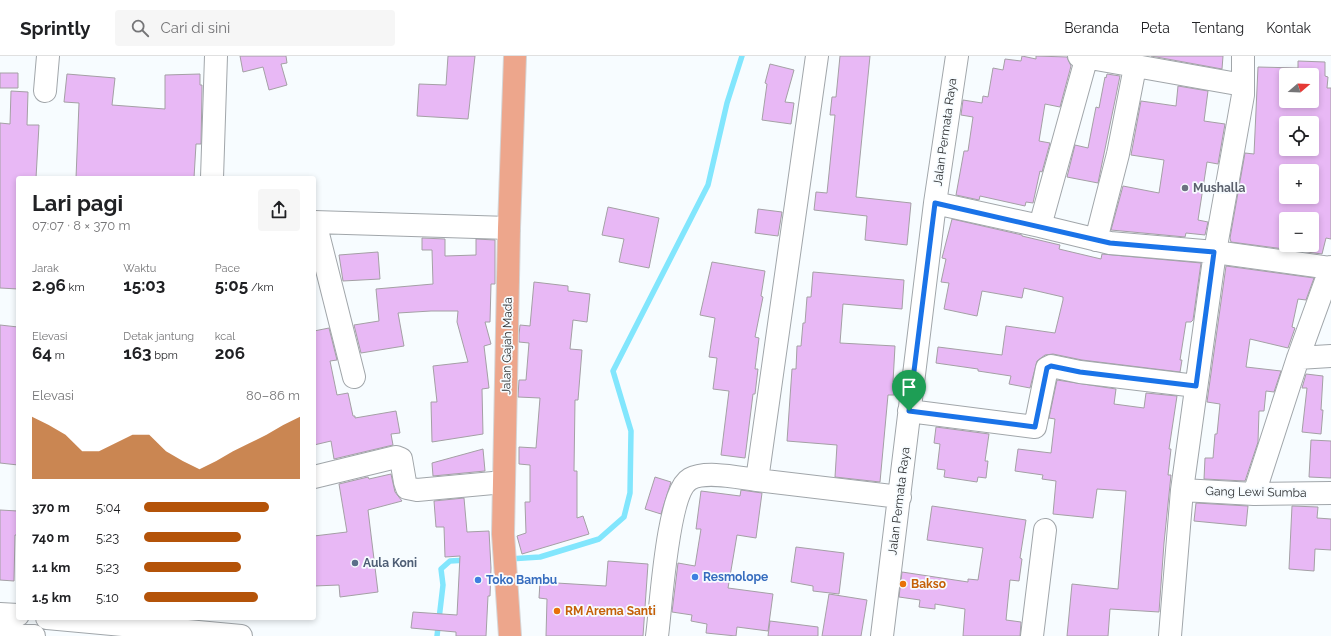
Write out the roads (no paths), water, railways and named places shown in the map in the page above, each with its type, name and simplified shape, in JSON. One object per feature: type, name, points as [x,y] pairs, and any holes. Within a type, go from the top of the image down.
[{"type":"main road","name":"Jalan Gajah Mada","points":[[510,636],[503,534],[509,228],[515,56]]},
{"type":"street","points":[[45,91],[48,56]]},
{"type":"street","points":[[212,176],[216,56]]},
{"type":"street","points":[[757,480],[817,56]]},
{"type":"street","name":"Jalan Permata Raya","points":[[882,636],[935,203],[957,56]]},
{"type":"street","points":[[1040,226],[1084,56],[1243,86]]},
{"type":"street","points":[[1170,636],[1182,490],[1214,252],[1243,95],[1243,56]]},
{"type":"street","points":[[1096,240],[1118,154],[1136,67]]},
{"type":"street","points":[[935,203],[1110,243],[1214,252],[1331,268],[1298,358],[1254,494]]},
{"type":"street","points":[[316,222],[509,228]]},
{"type":"street","points":[[316,230],[354,377]]},
{"type":"street","points":[[1298,358],[1331,356]]},
{"type":"street","points":[[909,411],[1035,427],[1047,368],[1051,366],[1080,372],[1196,386]]},
{"type":"street","points":[[316,477],[396,457],[401,459],[407,488],[417,490],[504,482]]},
{"type":"street","points":[[657,636],[671,519],[679,493],[690,479],[712,475],[900,498]]},
{"type":"street","name":"Gang Lewi Sumba","points":[[1182,490],[1254,494],[1331,493]]},
{"type":"street","points":[[1032,636],[1045,530]]},
{"type":"street","points":[[0,614],[16,616]]},
{"type":"street","points":[[77,620],[210,629],[241,636]]},
{"type":"street","points":[[0,633],[34,636]]},
{"type":"waterway","points":[[509,559],[540,557],[599,539],[624,517],[630,493],[631,431],[613,371],[708,185],[727,103],[742,56]]},
{"type":"waterway","points":[[437,636],[443,585],[441,569],[450,561],[467,560]]},
{"type":"place","name":"Mushalla","points":[[1185,188]]},
{"type":"place","name":"Aula Koni","points":[[355,563]]},
{"type":"place","name":"Resmolope","points":[[695,577]]},
{"type":"place","name":"Toko Bambu","points":[[478,580]]},
{"type":"place","name":"Bakso","points":[[903,584]]},
{"type":"place","name":"RM Arema Santi","points":[[557,611]]}]
